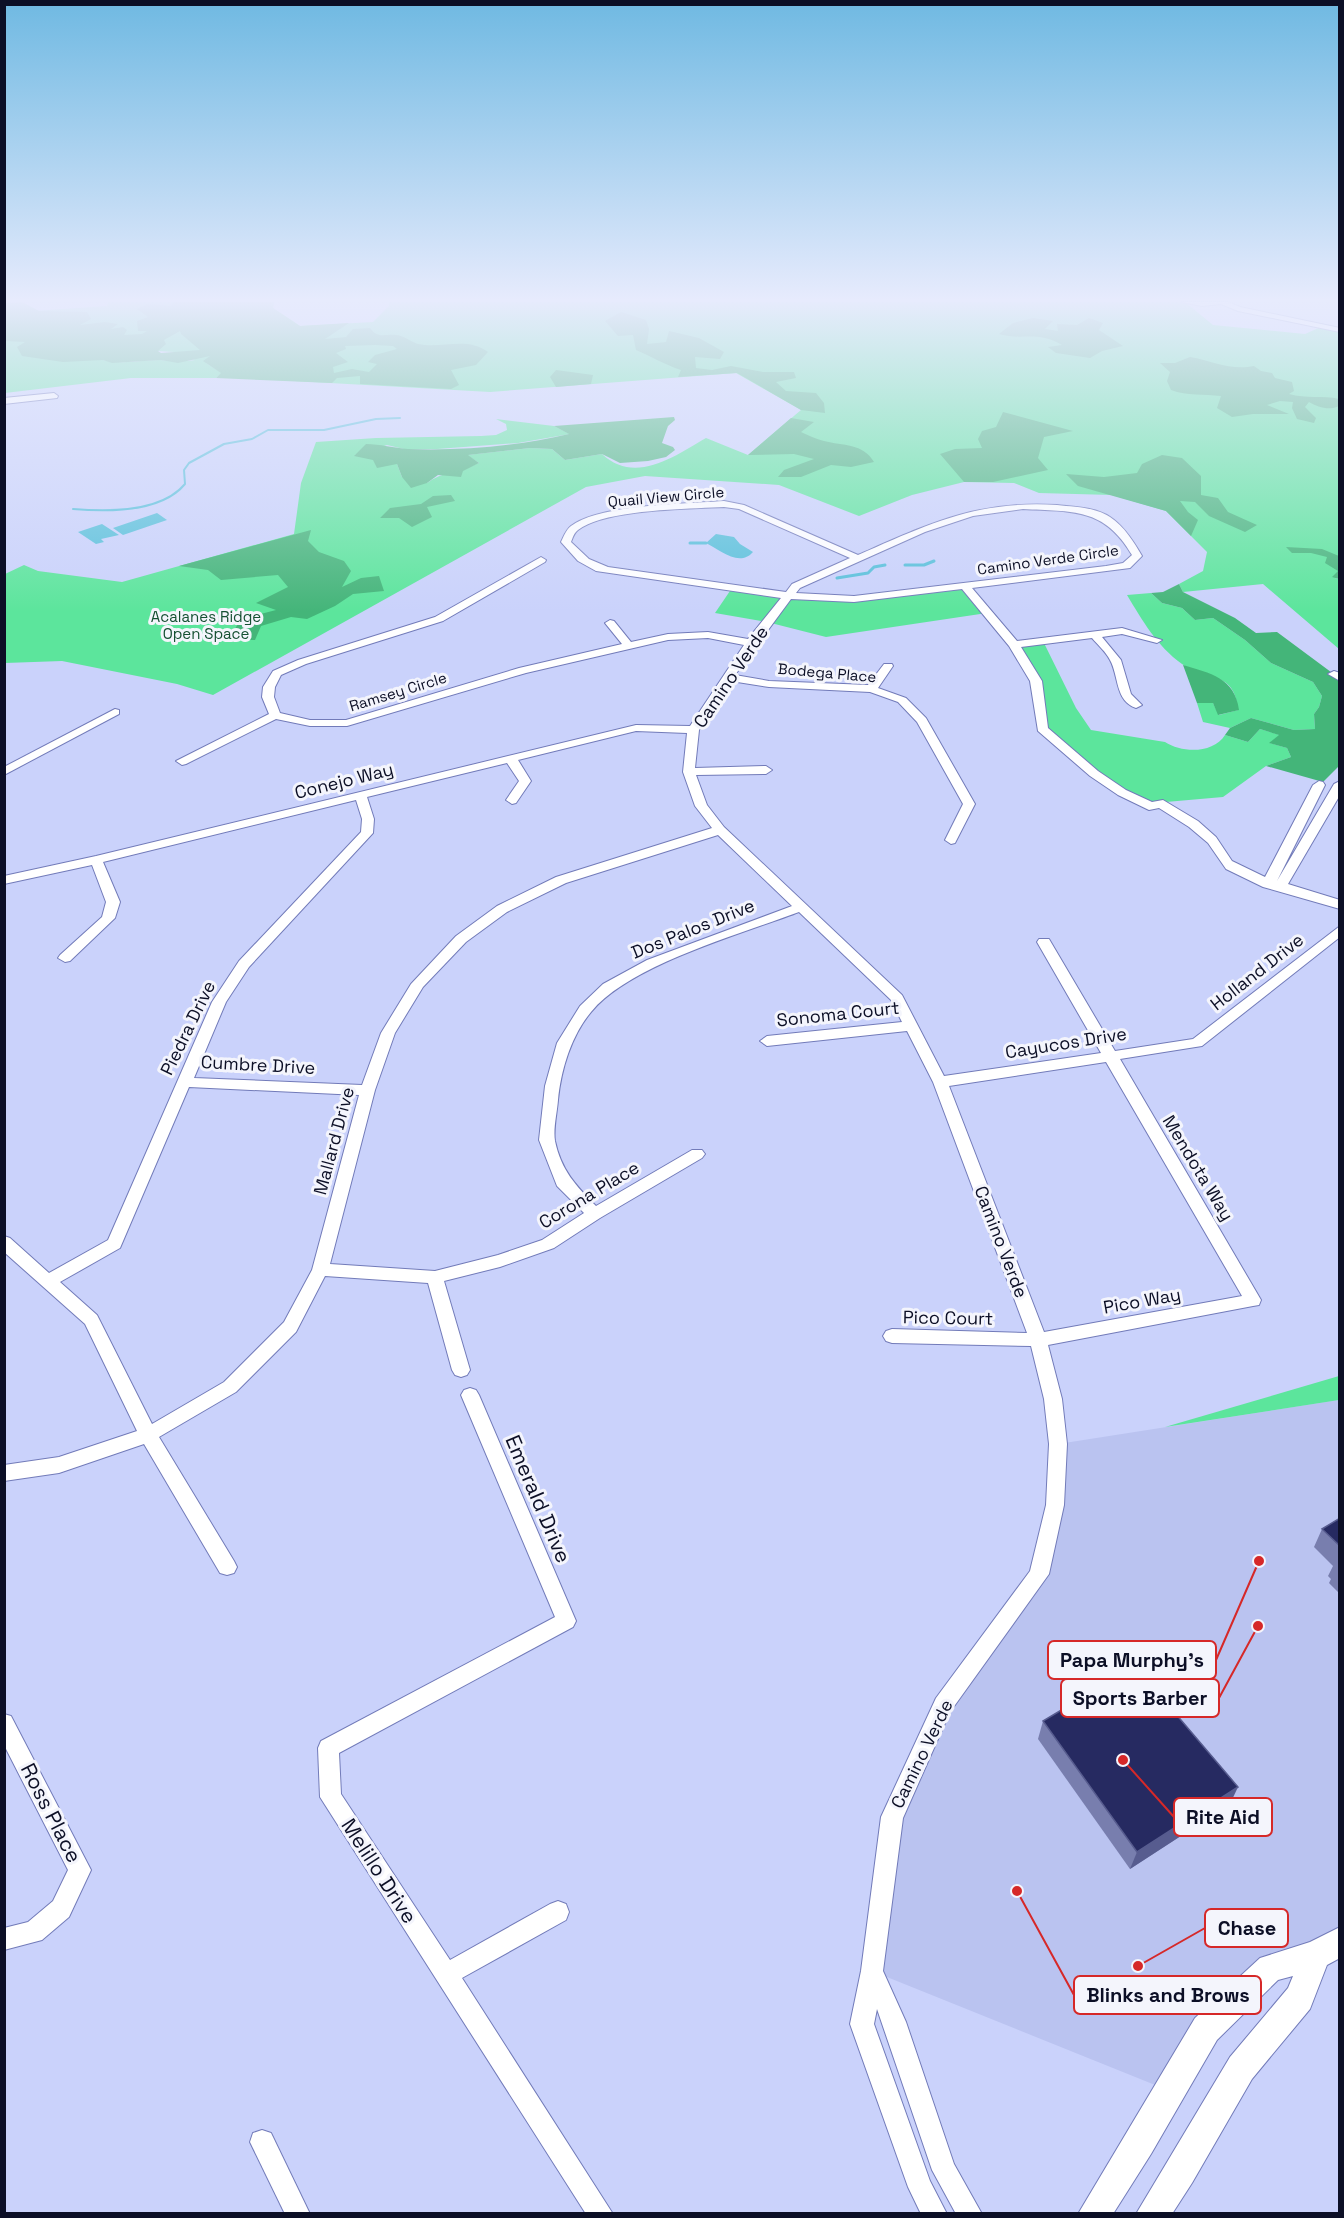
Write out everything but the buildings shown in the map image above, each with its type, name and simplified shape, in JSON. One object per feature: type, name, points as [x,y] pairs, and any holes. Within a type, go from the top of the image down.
[{"type":"main road","points":[[1094,2214],[1140,2143],[1206,2030],[1270,1968],[1328,1948]]},
{"type":"main road","points":[[1152,2214],[1181,2172],[1241,2068],[1299,1998],[1328,1948]]},
{"type":"street","name":"Quail View Circle","points":[[788,596],[594,567],[573,552],[566,542],[573,530],[596,518],[615,514],[724,504],[741,507],[857,558]]},
{"type":"street","name":"Camino Verde Circle","points":[[1023,506],[1082,510],[1107,519],[1128,540],[1137,556],[1126,566],[965,586],[851,599],[824,600],[788,596],[796,586],[813,576],[922,530],[971,513],[1023,506]]},
{"type":"street","points":[[182,761],[275,715],[268,697],[269,687],[277,673],[302,662],[439,619],[541,560]]},
{"type":"street","points":[[965,586],[1014,645],[1036,681],[1042,729],[1106,784],[1143,804],[1153,807],[1159,803],[1186,818],[1213,841],[1228,865],[1274,885],[1340,905]]},
{"type":"street","name":"Camino Verde","points":[[788,596],[751,643],[693,730],[689,772],[700,806],[720,830],[897,998],[940,1082],[1038,1340],[1053,1399],[1058,1444],[1055,1506],[1039,1574],[943,1705],[892,1817],[872,1971],[862,2024],[920,2187],[935,2214]]},
{"type":"street","points":[[610,623],[628,645]]},
{"type":"street","points":[[1014,645],[1122,631],[1157,640]]},
{"type":"street","points":[[1094,634],[1116,660],[1126,695],[1136,705]]},
{"type":"street","name":"Ramsey Circle","points":[[275,715],[310,723],[347,723],[523,670],[668,637],[708,635],[751,643]]},
{"type":"street","points":[[871,689],[888,666]]},
{"type":"street","name":"Bodega Place","points":[[729,677],[769,684],[871,689],[902,700],[922,720],[969,804],[951,840]]},
{"type":"street","points":[[4,772],[115,712]]},
{"type":"street","name":"Conejo Way","points":[[4,880],[96,860],[636,728],[693,730]]},
{"type":"street","points":[[510,758],[525,781],[512,800]]},
{"type":"street","points":[[689,772],[766,770]]},
{"type":"street","points":[[1274,885],[1340,784]]},
{"type":"street","points":[[1274,885],[1318,785]]},
{"type":"street","name":"Piedra Drive","points":[[50,1281],[114,1244],[219,1002],[244,964],[368,833],[368,819],[360,795]]},
{"type":"street","name":"Mallard Drive","points":[[4,1473],[59,1465],[148,1436],[230,1387],[290,1327],[320,1270],[368,1090],[388,1033],[418,984],[461,939],[494,915],[561,880],[720,830]]},
{"type":"street","points":[[65,958],[108,918],[113,902],[96,860]]},
{"type":"street","name":"Dos Palos Drive","points":[[594,1214],[562,1182],[547,1140],[552,1086],[564,1042],[585,1009],[609,987],[652,963],[801,907]]},
{"type":"street","name":"Holland Drive","points":[[1197,1043],[1340,930]]},
{"type":"street","name":"Mendota Way","points":[[1044,942],[1253,1300]]},
{"type":"street","name":"Sonoma Court","points":[[767,1041],[912,1026]]},
{"type":"street","name":"Cayucos Drive","points":[[940,1082],[1197,1043]]},
{"type":"street","name":"Cumbre Drive","points":[[183,1082],[368,1090]]},
{"type":"street","name":"Corona Place","points":[[320,1270],[435,1277],[500,1261],[548,1244],[594,1214],[697,1154]]},
{"type":"street","points":[[4,1242],[91,1320],[148,1436],[227,1566]]},
{"type":"street","points":[[435,1277],[461,1370]]},
{"type":"street","name":"Pico Way","points":[[1038,1340],[1253,1300]]},
{"type":"street","name":"Pico Court","points":[[892,1336],[1038,1340]]},
{"type":"street","name":"Emerald Drive","points":[[470,1395],[566,1621]]},
{"type":"street","name":"Melillo Drive","points":[[566,1621],[328,1748],[331,1797],[600,2214]]},
{"type":"street","name":"Ross Place","points":[[4,1723],[80,1870],[62,1909],[34,1932],[4,1939]]},
{"type":"street","points":[[447,1974],[558,1912]]},
{"type":"street","points":[[872,1971],[894,2022],[944,2170],[969,2214]]},
{"type":"street","points":[[262,2142],[298,2214]]},
{"type":"shaded area","points":[[793,406],[824,406],[825,413],[801,410]]},
{"type":"shaded area","points":[[1218,406],[1268,406],[1289,414],[1253,414],[1232,417],[1217,408]]},
{"type":"shaded area","points":[[1292,406],[1306,406],[1305,407],[1316,418],[1314,423],[1297,419]]},
{"type":"shaded area","points":[[1317,406],[1339,406],[1331,408]]},
{"type":"shaded area","points":[[1003,412],[1073,431],[1044,437],[1038,458],[1048,470],[993,482],[964,482],[940,454],[955,449],[982,448],[978,439],[982,431],[996,427]]},
{"type":"shaded area","points":[[674,417],[675,420],[668,426],[662,443],[675,450],[666,457],[648,461],[620,463],[602,454],[565,460],[552,449],[530,448],[468,455],[479,463],[463,471],[461,477],[438,475],[427,483],[411,488],[402,477],[397,464],[377,468],[373,460],[354,456],[366,444],[408,449],[489,447],[569,434],[554,426]]},
{"type":"shaded area","points":[[791,418],[814,422],[801,432],[821,440],[858,448],[874,462],[851,467],[831,465],[801,477],[778,477],[784,470],[814,459],[794,454],[748,455]]},
{"type":"shaded area","points":[[1162,455],[1182,458],[1201,476],[1201,495],[1218,498],[1228,512],[1257,525],[1245,532],[1209,516],[1195,502],[1180,501],[1198,520],[1191,536],[1166,511],[1078,486],[1066,474],[1104,477],[1137,473],[1142,464]]},
{"type":"shaded area","points":[[451,495],[455,501],[427,507],[432,517],[412,527],[399,518],[380,518],[390,508],[421,504],[433,496]]},
{"type":"shaded area","points":[[157,513],[167,520],[123,535],[113,528]]},
{"type":"shaded area","points":[[102,524],[119,535],[101,539],[104,542],[96,544],[78,532]]},
{"type":"shaded area","points":[[311,530],[308,541],[319,552],[344,561],[351,571],[342,587],[361,578],[379,576],[384,591],[353,594],[335,606],[307,619],[291,617],[261,626],[255,640],[228,640],[241,619],[276,610],[256,603],[288,587],[278,575],[221,580],[208,570],[179,566]]},
{"type":"shaded area","points":[[716,534],[734,537],[753,552],[742,558],[729,556],[706,543]]},
{"type":"shaded area","points":[[1286,547],[1322,549],[1339,556],[1339,579],[1332,577],[1338,571],[1325,563],[1327,557],[1311,553],[1292,553]]},
{"type":"shaded area","points":[[1179,584],[1183,592],[1235,618],[1256,633],[1277,632],[1339,678],[1339,766],[1323,782],[1266,766],[1291,757],[1287,748],[1269,743],[1279,735],[1260,729],[1248,742],[1225,735],[1230,728],[1251,718],[1294,730],[1315,729],[1314,714],[1322,696],[1313,682],[1271,663],[1245,640],[1213,618],[1195,620],[1182,608],[1162,603],[1151,593],[1163,592]]},
{"type":"shaded area","points":[[1183,665],[1220,678],[1237,699],[1239,710],[1218,715],[1213,703],[1197,703]]},
{"type":"shaded area","points":[[1339,1400],[1339,1941],[1270,1968],[1170,2091],[872,1971],[892,1817],[943,1705],[1039,1574],[1058,1444]]},
{"type":"green space","name":"Acalanes Ridge Open Space","points":[[793,406],[1339,406],[1340,576],[1335,578],[1339,579],[1339,649],[1263,584],[1183,592],[1179,584],[1203,571],[1207,552],[1166,511],[1112,495],[1039,493],[1014,483],[964,482],[912,495],[859,516],[779,485],[645,476],[586,487],[213,695],[177,684],[62,661],[5,663],[5,574],[24,565],[38,571],[122,582],[294,534],[301,483],[316,442],[496,435],[507,430],[506,424],[496,419],[554,426],[570,434],[518,443],[437,449],[404,449],[387,445],[355,455],[397,464],[402,477],[427,483],[439,476],[479,463],[467,455],[530,448],[552,449],[565,460],[602,454],[615,463],[628,467],[655,464],[706,438],[748,455],[801,410]]},
{"type":"green space","points":[[965,586],[987,613],[826,637],[767,622],[715,613],[732,588],[824,600]]},
{"type":"green space","points":[[1151,593],[1162,603],[1182,608],[1195,620],[1213,618],[1245,640],[1271,663],[1313,682],[1322,696],[1314,714],[1315,729],[1294,730],[1251,718],[1230,728],[1203,722],[1197,703],[1213,703],[1219,715],[1238,710],[1236,697],[1225,682],[1182,664],[1158,641],[1127,595]]},
{"type":"green space","points":[[1043,641],[1076,708],[1091,730],[1165,742],[1188,750],[1197,750],[1213,746],[1225,735],[1248,742],[1260,729],[1280,735],[1270,743],[1287,748],[1291,757],[1266,766],[1223,797],[1143,804],[1106,784],[1042,729],[1036,681],[1014,645]]},
{"type":"green space","points":[[1339,1376],[1339,1400],[1165,1427]]},
{"type":"waterway","points":[[73,509],[117,510],[162,501],[175,494],[185,484],[184,470],[189,463],[224,444],[252,439],[268,430],[324,430],[376,419],[400,418]]},
{"type":"waterway","points":[[690,543],[706,543]]},
{"type":"waterway","points":[[905,565],[924,565],[934,561]]},
{"type":"waterway","points":[[837,578],[868,573],[874,567],[885,565]]},
{"type":"place","name":"Papa Murphy's","points":[[1259,1561]]},
{"type":"place","name":"Sports Barber","points":[[1258,1626]]},
{"type":"place","name":"Rite Aid","points":[[1123,1760]]},
{"type":"place","name":"Blinks and Brows","points":[[1017,1891]]},
{"type":"place","name":"Chase","points":[[1138,1966]]}]
